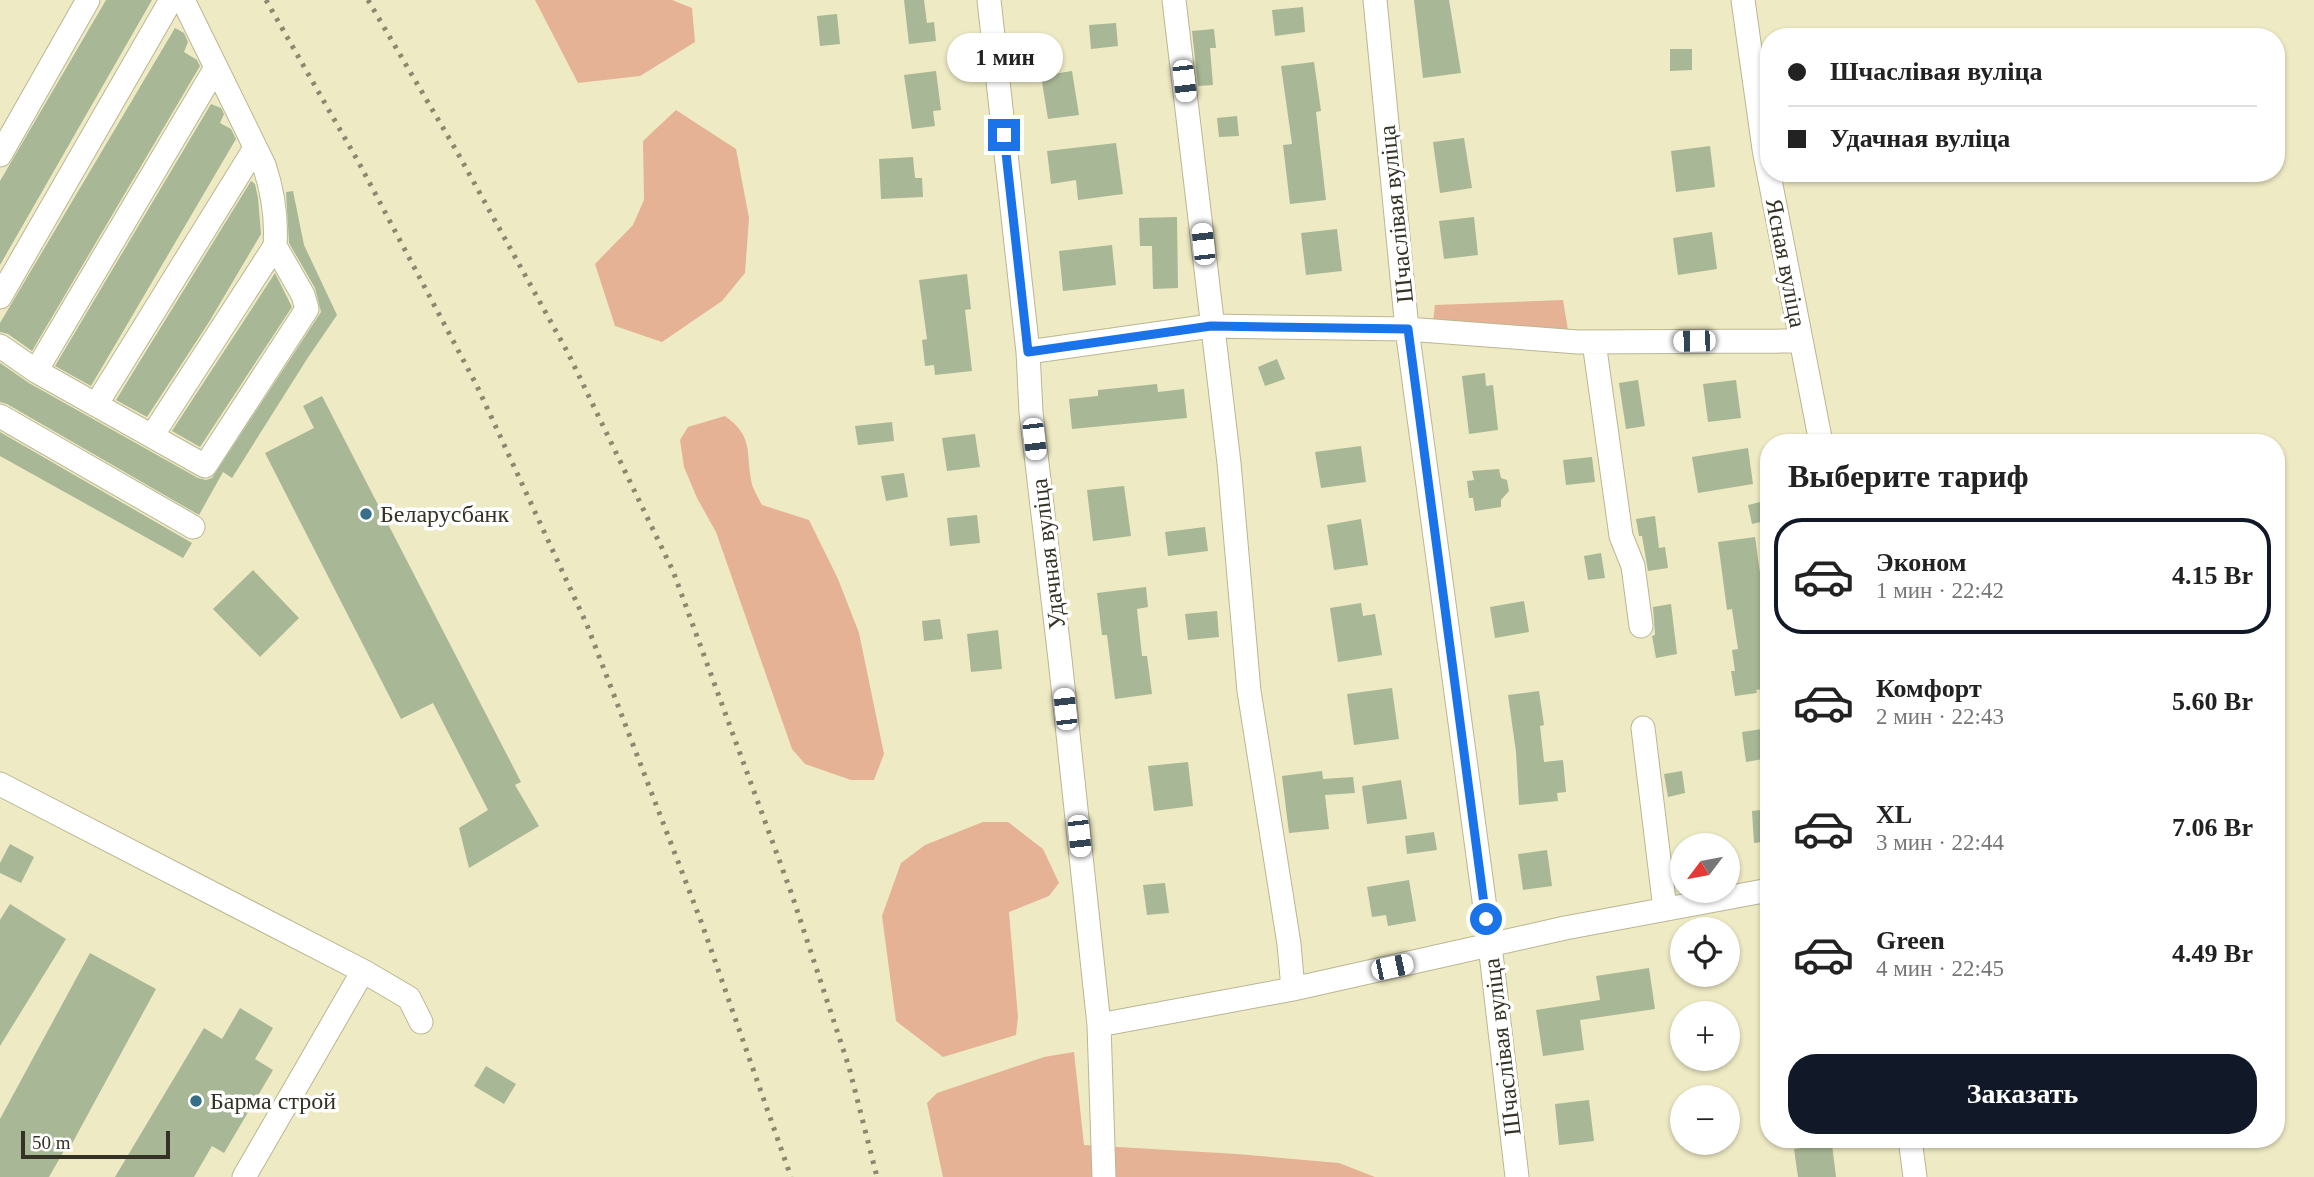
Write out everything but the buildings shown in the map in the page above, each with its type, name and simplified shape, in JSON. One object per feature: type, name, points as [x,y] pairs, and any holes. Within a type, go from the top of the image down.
[{"type":"street","points":[[0,155],[88,0]]},
{"type":"street","points":[[0,297],[171,0]]},
{"type":"street","points":[[152,436],[275,246],[277,222],[264,165],[183,0]]},
{"type":"street","name":"Удачная вуліца","points":[[989,0],[1028,352],[1031,412],[1099,1025],[1104,1177]]},
{"type":"street","points":[[1174,0],[1229,463],[1249,691],[1289,944],[1293,989]]},
{"type":"street","name":"Шчаслівая вуліца","points":[[1375,0],[1408,329],[1490,945],[1517,1177]]},
{"type":"street","name":"Ясная вуліца","points":[[1743,0],[1760,121]]},
{"type":"street","points":[[36,371],[215,69]]},
{"type":"street","points":[[96,405],[255,148]]},
{"type":"street","name":"Ясная вуліца","points":[[1770,182],[1819,434]]},
{"type":"street","points":[[0,346],[36,371],[205,466],[307,309],[303,295],[275,246]]},
{"type":"street","points":[[1028,352],[1211,326],[1408,329],[1594,342],[1801,341]]},
{"type":"street","points":[[1594,342],[1621,536],[1633,566],[1641,626]]},
{"type":"street","points":[[0,416],[193,527]]},
{"type":"street","points":[[1643,728],[1665,909]]},
{"type":"street","points":[[0,784],[363,971],[409,999],[421,1022]]},
{"type":"street","points":[[1099,1025],[1293,989],[1490,945],[1760,892]]},
{"type":"street","points":[[244,1177],[363,971]]},
{"type":"street","points":[[1911,1148],[1915,1177]]},
{"type":"shaded area","points":[[535,0],[672,0],[692,8],[695,42],[640,76],[578,83]]},
{"type":"shaded area","points":[[676,110],[736,149],[749,218],[745,273],[722,301],[662,342],[615,326],[595,264],[633,225],[644,200],[643,141]]},
{"type":"shaded area","points":[[1563,300],[1568,330],[1433,321],[1435,305]]},
{"type":"shaded area","points":[[725,416],[740,430],[747,444],[752,483],[762,505],[809,520],[838,579],[859,633],[884,754],[874,780],[851,780],[805,764],[792,749],[716,532],[684,467],[680,440],[688,427]]},
{"type":"shaded area","points":[[983,822],[1008,822],[1043,849],[1059,883],[1049,896],[1009,912],[1018,1017],[1016,1035],[943,1057],[896,1021],[882,916],[901,863],[925,845]]},
{"type":"shaded area","points":[[1074,1052],[1084,1145],[1339,1163],[1375,1177],[943,1177],[927,1103],[937,1093],[1044,1057]]},
{"type":"railway","points":[[266,0],[359,163],[477,386],[587,625],[702,924],[791,1177]]},
{"type":"railway","points":[[368,0],[456,150],[568,353],[673,571],[792,895],[849,1067],[877,1177]]},
{"type":"place","name":"Беларусбанк","points":[[366,514]]},
{"type":"place","name":"Барма строй","points":[[196,1101]]},
{"type":"route","points":[[1004,135],[1028,352],[1211,326],[1408,329],[1486,919]]}]
